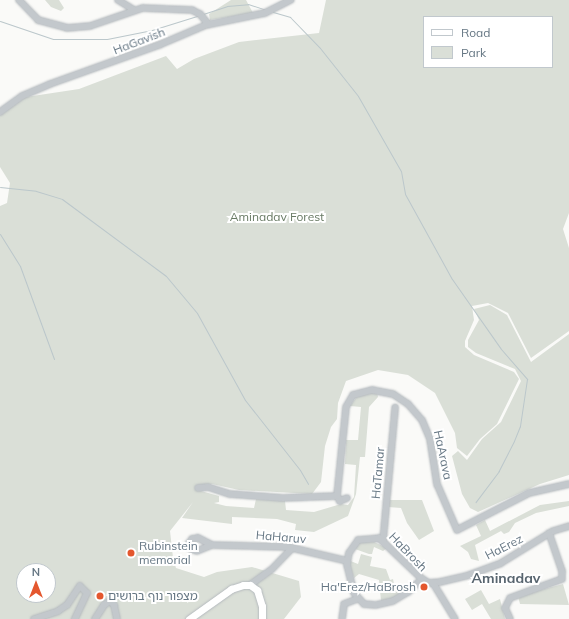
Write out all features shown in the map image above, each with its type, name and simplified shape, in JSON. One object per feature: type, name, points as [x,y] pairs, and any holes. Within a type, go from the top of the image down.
[{"type":"main road","points":[[189,619],[231,589],[250,585],[260,596],[262,619]]},
{"type":"street","points":[[19,0],[38,20],[71,28],[94,25],[134,10],[192,10],[202,16],[208,24]]},
{"type":"street","points":[[118,0],[134,10]]},
{"type":"street","name":"HaGavish","points":[[0,112],[36,90],[159,45],[208,24],[265,13],[290,0]]},
{"type":"street","name":"HaArava","points":[[337,496],[346,407],[353,395],[372,390],[393,394],[408,404],[422,420],[430,439],[437,484],[457,530],[529,493],[569,484]]},
{"type":"street","name":"HaTamar","points":[[383,541],[395,408]]},
{"type":"street","points":[[198,488],[208,487],[230,494],[283,498],[337,496],[339,501],[347,498]]},
{"type":"street","name":"HaErez","points":[[422,579],[433,583],[463,578],[501,563],[522,552],[550,533],[569,526]]},
{"type":"street","points":[[510,619],[505,608],[510,598],[562,579],[562,571],[550,533]]},
{"type":"street","name":"HaBrosh","points":[[347,561],[354,543],[358,540],[376,538],[383,541],[422,579],[404,596],[388,603],[368,605],[357,599]]},
{"type":"street","name":"HaHaruv","points":[[212,545],[292,548],[347,561]]},
{"type":"street","points":[[250,585],[272,569],[292,548]]},
{"type":"street","points":[[342,619],[344,604],[357,599],[347,561]]},
{"type":"street","points":[[433,583],[455,619]]},
{"type":"street","points":[[34,619],[58,611],[67,605],[80,586],[87,593],[75,619]]},
{"type":"street","points":[[95,619],[104,605],[110,601],[114,606],[117,619]]},
{"type":"green space","points":[[45,0],[59,0],[64,8],[61,11],[51,7]]},
{"type":"green space","points":[[231,0],[246,0],[253,13],[210,20],[209,14]]},
{"type":"green space","name":"Aminadav Forest","points":[[326,0],[569,0],[569,213],[563,229],[569,248],[569,331],[531,358],[508,313],[488,303],[472,306],[474,320],[465,341],[465,347],[474,355],[514,372],[519,379],[497,424],[480,439],[467,456],[457,448],[455,433],[435,393],[408,375],[378,370],[346,381],[338,403],[337,419],[331,427],[325,446],[321,482],[312,494],[239,490],[212,484],[200,488],[201,491],[219,496],[219,502],[214,503],[226,506],[254,508],[256,499],[285,501],[286,510],[314,512],[341,504],[348,505],[354,497],[356,465],[345,464],[346,440],[358,440],[361,407],[350,406],[358,395],[377,392],[378,397],[369,407],[365,457],[360,457],[356,494],[348,516],[314,532],[295,530],[296,524],[277,519],[232,517],[232,524],[182,518],[193,502],[170,531],[173,558],[176,568],[204,577],[217,572],[252,567],[299,581],[301,597],[284,619],[0,619],[0,206],[7,203],[10,183],[0,167],[0,114],[26,97],[79,89],[166,56],[177,69],[194,59],[239,42],[319,33]]},
{"type":"green space","points":[[490,305],[507,315],[531,362],[569,334],[569,475],[540,484],[478,512],[470,508],[462,494],[452,456],[458,451],[467,460],[482,439],[501,422],[521,381],[515,369],[476,353],[468,347],[468,340],[479,320],[474,309]]},
{"type":"green space","points":[[388,500],[422,500],[434,531],[419,540],[407,523],[401,508],[388,507]]},
{"type":"green space","points":[[569,501],[569,506],[536,513],[515,523],[509,532],[504,534],[501,531],[475,545],[479,561],[471,559],[468,552],[460,546],[481,536],[476,525],[485,520],[490,531],[540,505]]},
{"type":"green space","points":[[372,541],[387,548],[383,551],[374,547],[372,554],[355,549],[359,542]]},
{"type":"green space","points":[[361,554],[372,557],[370,566],[386,569],[390,580],[393,579],[394,584],[412,585],[410,588],[392,599],[381,601],[379,580],[359,574],[354,578],[348,560],[358,564]]},
{"type":"green space","points":[[563,584],[569,605],[520,604],[518,596]]},
{"type":"green space","points":[[481,590],[489,604],[500,599],[505,619],[491,619],[482,604],[472,610],[465,599]]},
{"type":"waterway","points":[[203,14],[227,6],[248,4],[266,10]]},
{"type":"waterway","points":[[273,12],[290,17],[320,48],[358,96],[401,171],[405,194],[452,279],[501,349],[527,379],[520,426],[514,441],[499,471],[476,502]]},
{"type":"waterway","points":[[0,21],[53,39],[107,39],[152,30],[197,16]]},
{"type":"waterway","points":[[0,187],[36,191],[62,199],[166,276],[197,313],[245,400],[300,470],[308,484]]},
{"type":"waterway","points":[[0,234],[20,266],[54,359]]},
{"type":"place","name":"Rubinstein memorial","points":[[131,553]]},
{"type":"place","name":"Ha'Erez/HaBrosh","points":[[424,587]]},
{"type":"place","name":"מצפור נוף ברושים","points":[[100,596]]},
{"type":"district","name":"Aminadav","points":[[506,578]]}]
